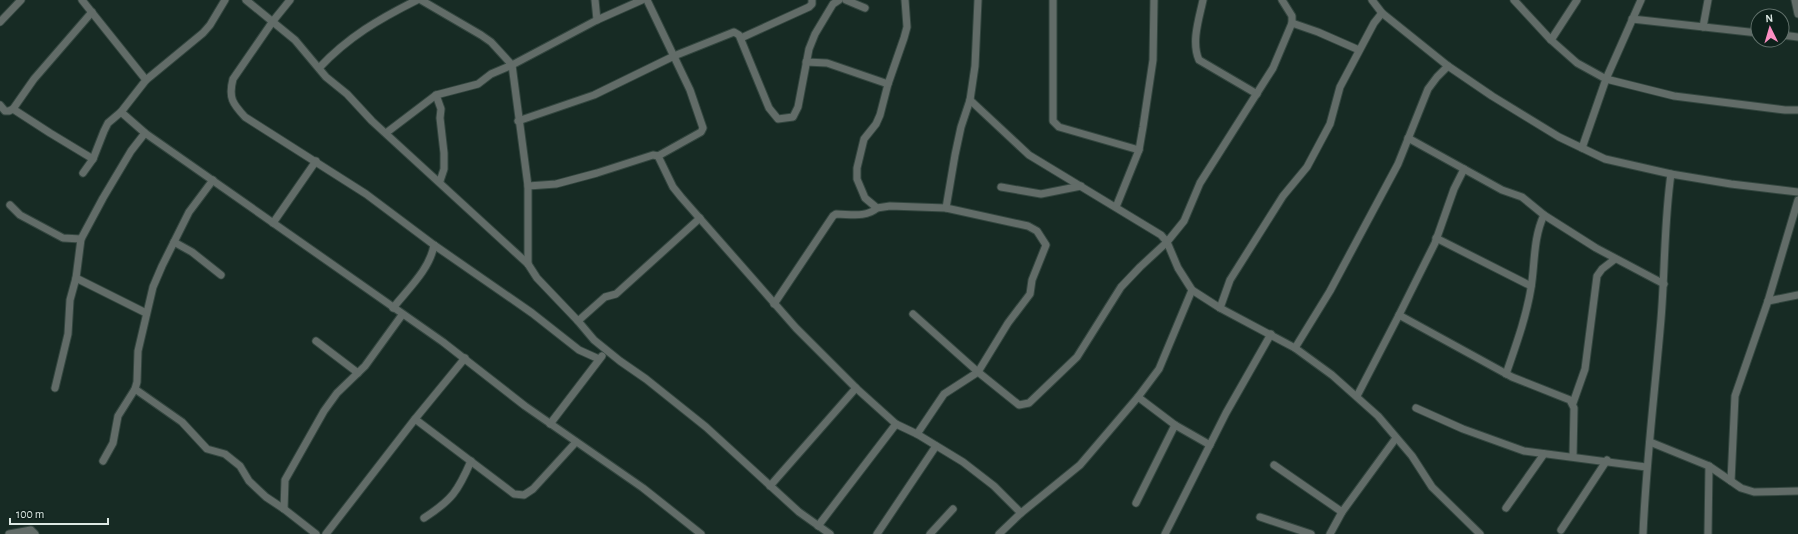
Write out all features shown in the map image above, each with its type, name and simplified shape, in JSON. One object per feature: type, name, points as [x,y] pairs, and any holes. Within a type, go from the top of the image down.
[{"type":"street","points":[[0,22],[21,0]]},
{"type":"street","points":[[82,0],[146,80]]},
{"type":"street","points":[[83,173],[92,159],[108,123],[121,112],[146,80],[203,33],[210,25],[225,0]]},
{"type":"street","points":[[246,0],[295,40],[326,76],[528,264],[537,278],[594,340],[706,427],[799,512],[830,534]]},
{"type":"street","points":[[290,0],[273,21],[233,79],[231,87],[233,105],[245,117],[366,194],[434,245],[532,313],[579,350],[599,360]]},
{"type":"street","points":[[319,68],[337,49],[356,34],[391,13],[417,0]]},
{"type":"street","points":[[421,0],[481,34],[491,42],[512,65],[518,121],[528,186],[528,264]]},
{"type":"street","points":[[595,0],[597,20]]},
{"type":"street","points":[[386,133],[436,95],[478,84],[491,74],[512,65],[597,20],[642,0]]},
{"type":"street","points":[[528,186],[556,184],[654,155],[658,156],[695,137],[701,132],[703,128],[690,90],[647,0]]},
{"type":"street","points":[[741,38],[809,6],[812,4],[812,0]]},
{"type":"street","points":[[518,121],[594,95],[674,56],[734,32],[741,38],[769,108],[778,119],[793,117],[798,107],[806,62],[815,34],[834,4],[839,0]]},
{"type":"street","points":[[846,0],[865,8]]},
{"type":"street","points":[[877,208],[866,198],[857,179],[857,168],[864,139],[878,120],[906,27],[905,0]]},
{"type":"street","points":[[946,208],[961,127],[970,100],[975,66],[978,0]]},
{"type":"street","points":[[1053,0],[1052,121],[1059,127],[1139,150]]},
{"type":"street","points":[[1116,207],[1139,150],[1153,60],[1154,0]]},
{"type":"street","points":[[1203,0],[1196,31],[1196,52],[1200,60],[1257,94]]},
{"type":"street","points":[[913,314],[978,372],[1019,405],[1028,404],[1077,357],[1121,287],[1167,242],[1184,221],[1206,172],[1273,68],[1292,23],[1292,16],[1282,0]]},
{"type":"street","points":[[1372,0],[1382,13],[1448,66],[1559,137],[1605,159],[1671,174],[1731,184],[1798,192]]},
{"type":"street","points":[[1514,0],[1551,40],[1577,63],[1606,79],[1674,96],[1785,110],[1798,110]]},
{"type":"street","points":[[1551,40],[1577,0]]},
{"type":"street","points":[[1582,148],[1606,79],[1641,0]]},
{"type":"street","points":[[1704,27],[1708,0]]},
{"type":"street","points":[[1795,0],[1798,14]]},
{"type":"street","points":[[0,105],[5,111],[13,109],[34,79],[92,12]]},
{"type":"street","points":[[1220,308],[1230,280],[1283,196],[1307,167],[1330,124],[1340,87],[1374,23],[1382,13]]},
{"type":"street","points":[[1632,19],[1750,32]]},
{"type":"street","points":[[1292,23],[1318,32],[1359,50]]},
{"type":"street","points":[[806,62],[827,63],[888,84]]},
{"type":"street","points":[[1295,348],[1330,291],[1398,164],[1428,90],[1437,77],[1448,66]]},
{"type":"street","points":[[436,95],[441,108],[440,118],[444,153],[444,169],[440,181]]},
{"type":"street","points":[[970,100],[1029,155],[1161,235],[1167,242],[1178,268],[1192,290],[1220,308],[1295,348],[1332,375],[1357,396],[1378,416],[1412,456],[1432,487],[1480,534]]},
{"type":"street","points":[[13,109],[50,134],[92,159]]},
{"type":"street","points":[[121,112],[145,133],[465,358],[550,424],[643,488],[701,534]]},
{"type":"street","points":[[55,388],[68,334],[70,300],[76,278],[82,239],[103,198],[131,152],[145,133]]},
{"type":"street","points":[[1408,138],[1502,190],[1522,197],[1544,216],[1615,259],[1664,284]]},
{"type":"street","points":[[658,156],[673,187],[774,304],[856,388],[896,424],[917,434],[963,462],[994,486],[1022,513]]},
{"type":"street","points":[[273,223],[316,161]]},
{"type":"street","points":[[1357,396],[1400,315],[1436,238],[1454,190],[1464,169]]},
{"type":"street","points":[[1643,534],[1646,467],[1650,442],[1664,284],[1666,208],[1671,174]]},
{"type":"street","points":[[103,461],[113,443],[118,416],[135,389],[137,382],[138,351],[153,287],[189,212],[213,180]]},
{"type":"street","points":[[1001,188],[1041,194],[1081,186]]},
{"type":"street","points":[[1731,481],[1735,396],[1768,301],[1798,200]]},
{"type":"street","points":[[10,205],[20,215],[63,238],[82,239]]},
{"type":"street","points":[[774,304],[833,216],[836,214],[861,215],[873,212],[877,208],[890,206],[946,208],[1028,226],[1037,231],[1046,244],[1032,280],[1030,294],[1008,323],[978,372],[944,394],[917,434]]},
{"type":"street","points":[[1506,374],[1524,322],[1531,286],[1536,234],[1544,216]]},
{"type":"street","points":[[578,321],[605,297],[616,294],[700,218]]},
{"type":"street","points":[[1436,238],[1531,286]]},
{"type":"street","points":[[174,242],[192,252],[221,275]]},
{"type":"street","points":[[393,308],[425,267],[431,256],[434,245]]},
{"type":"street","points":[[1572,456],[1573,404],[1585,369],[1597,276],[1602,269],[1615,259]]},
{"type":"street","points":[[76,278],[146,313]]},
{"type":"street","points":[[999,534],[1080,465],[1138,397],[1159,369],[1192,290]]},
{"type":"street","points":[[1768,301],[1798,295]]},
{"type":"street","points":[[284,509],[285,480],[328,405],[348,380],[358,373],[402,315]]},
{"type":"street","points":[[1400,315],[1506,374],[1570,400],[1573,404]]},
{"type":"street","points":[[1165,534],[1226,413],[1271,334]]},
{"type":"street","points":[[316,341],[358,373]]},
{"type":"street","points":[[550,424],[607,351]]},
{"type":"street","points":[[326,534],[415,419],[465,358]]},
{"type":"street","points":[[770,486],[856,388]]},
{"type":"street","points":[[135,389],[182,422],[207,448],[225,454],[240,466],[249,481],[266,497],[316,534]]},
{"type":"street","points":[[1138,397],[1175,425],[1180,426],[1210,445]]},
{"type":"street","points":[[1416,408],[1463,429],[1524,451],[1607,460],[1646,467]]},
{"type":"street","points":[[415,419],[514,494],[524,495],[533,489],[576,442]]},
{"type":"street","points":[[818,526],[896,424]]},
{"type":"street","points":[[1136,503],[1175,425]]},
{"type":"street","points":[[1330,534],[1342,512],[1396,438]]},
{"type":"street","points":[[1650,442],[1709,466],[1741,488],[1754,492],[1798,491]]},
{"type":"street","points":[[877,534],[936,446]]},
{"type":"street","points":[[1506,508],[1544,454]]},
{"type":"street","points":[[1561,530],[1607,460]]},
{"type":"street","points":[[424,518],[443,506],[452,496],[463,479],[471,461]]},
{"type":"street","points":[[1274,465],[1342,512]]},
{"type":"street","points":[[1708,534],[1709,466]]},
{"type":"street","points":[[930,534],[953,509]]},
{"type":"street","points":[[1260,517],[1311,534]]},
{"type":"street","points":[[9,534],[25,530],[31,530],[34,534]]}]
